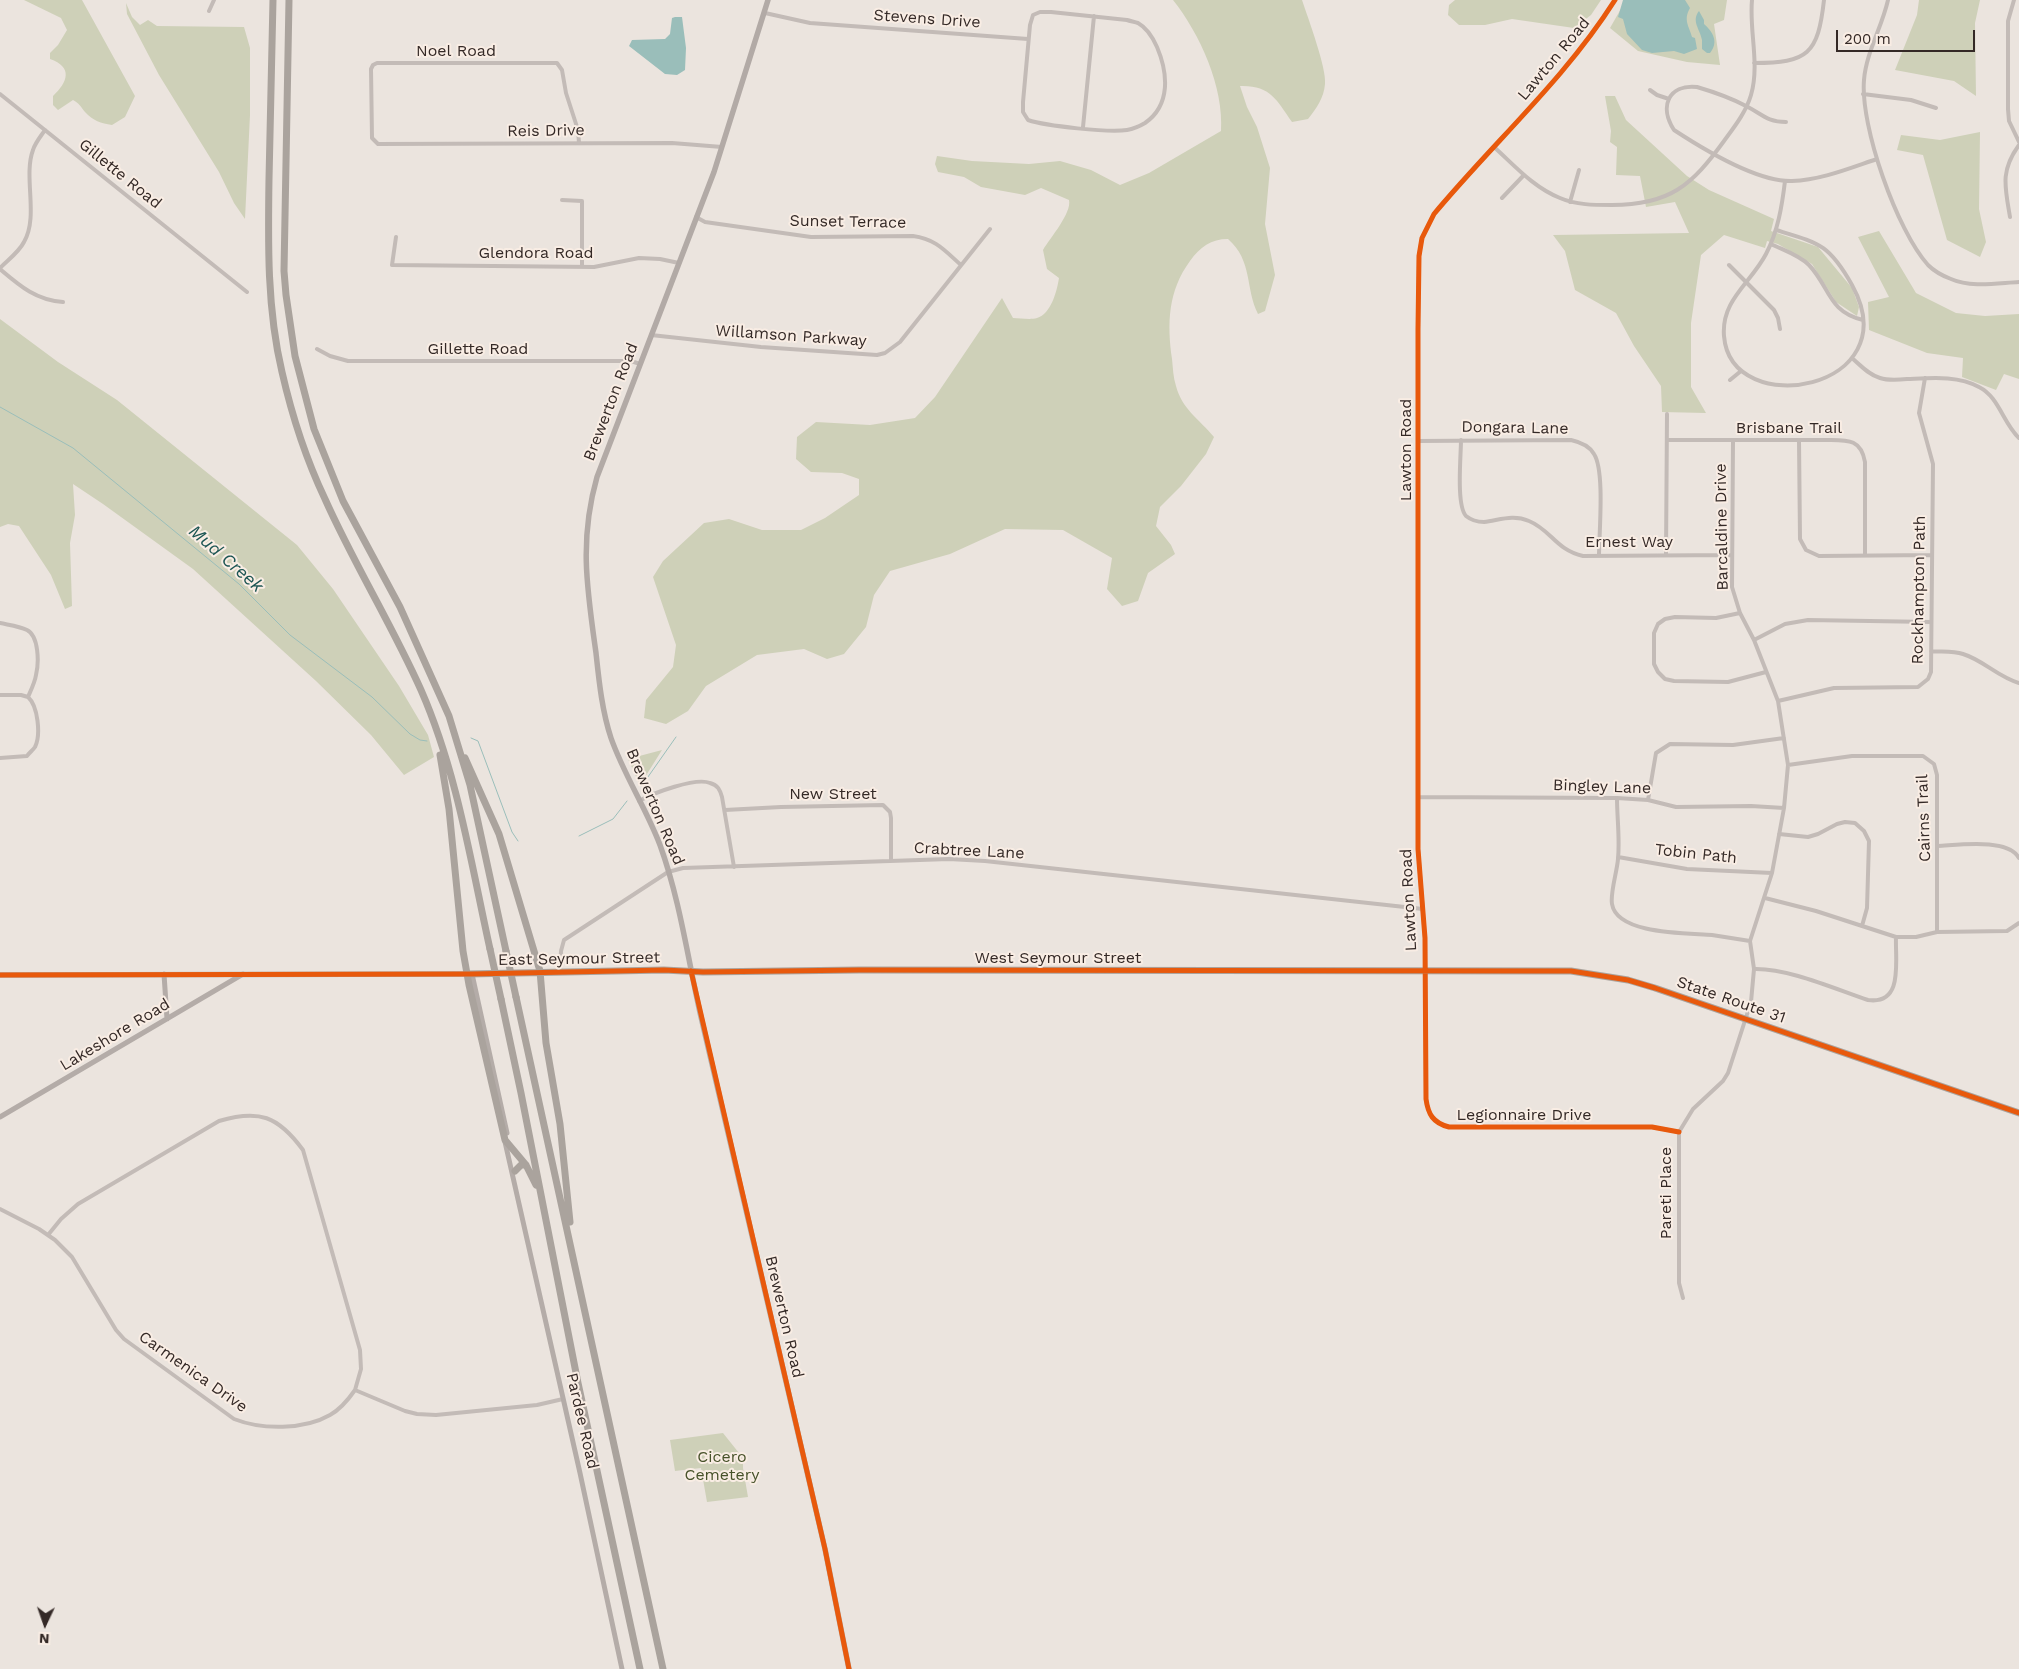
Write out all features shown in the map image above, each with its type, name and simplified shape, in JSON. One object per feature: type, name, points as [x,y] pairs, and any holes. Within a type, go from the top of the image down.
[{"type":"highway","points":[[273,0],[268,236],[269,284],[282,372],[294,420],[309,462],[325,500],[398,640],[422,694],[458,803],[490,949],[578,1384],[640,1669]]},
{"type":"highway","points":[[289,0],[284,271],[295,356],[314,429],[334,480],[423,654],[449,716],[472,793],[663,1669]]},
{"type":"highway","points":[[437,735],[449,809],[463,951],[470,974]]},
{"type":"highway","points":[[458,745],[499,834],[540,971],[546,1043],[560,1124],[571,1244]]},
{"type":"highway","name":"West Seymour Street","points":[[691,971],[1425,970]]},
{"type":"highway","name":"State Route 31","points":[[1425,970],[1562,970],[1596,974],[1655,988],[2019,1113]]},
{"type":"highway","name":"East Seymour Street","points":[[470,974],[540,971],[691,971]]},
{"type":"highway","name":"Pardee Road","points":[[470,974],[505,1140]]},
{"type":"highway","points":[[505,1140],[526,1165],[534,1180],[543,1208]]},
{"type":"highway","points":[[515,1171],[521,1165],[526,1165]]},
{"type":"main road","name":"Brewerton Road","points":[[768,0],[723,147],[601,466],[591,498],[586,535],[585,562],[600,689],[606,720],[611,738],[659,843],[668,872],[825,1549],[849,1669]]},
{"type":"main road","points":[[0,975],[470,974]]},
{"type":"street","points":[[209,11],[214,0]]},
{"type":"street","name":"Lawton Road","points":[[1425,970],[1423,909],[1418,849],[1419,274],[1422,238],[1434,214],[1580,51],[1615,0]]},
{"type":"street","points":[[1494,147],[1524,174],[1548,192],[1570,202],[1630,205],[1665,197],[1691,181],[1715,154],[1747,106],[1754,80],[1752,0]]},
{"type":"street","points":[[1754,63],[1790,61],[1810,49],[1820,34],[1824,0]]},
{"type":"street","points":[[1888,0],[1884,17],[1866,66],[1863,94],[1867,123],[1877,160],[1905,226],[1928,265],[1939,273],[1962,283],[2019,282]]},
{"type":"street","points":[[2010,217],[2004,178],[2012,155],[2019,144],[2010,126],[2008,110],[2008,21],[2009,10],[2014,0]]},
{"type":"street","points":[[1051,12],[1094,16],[1127,20],[1138,24],[1145,28],[1154,41],[1161,56],[1166,84],[1162,103],[1157,112],[1143,124],[1126,130],[1037,123],[1028,120],[1024,116],[1023,102],[1031,18],[1037,13],[1051,12]]},
{"type":"street","name":"Stevens Drive","points":[[765,13],[810,23],[1028,39]]},
{"type":"street","points":[[1083,127],[1094,16]]},
{"type":"street","name":"Noel Road","points":[[372,138],[370,76],[373,66],[377,64],[551,63],[557,64],[562,70],[566,94],[578,130],[580,143]]},
{"type":"street","points":[[1786,122],[1775,122],[1760,116],[1747,106],[1697,87],[1688,86],[1673,93],[1668,99],[1666,114],[1674,130],[1715,154],[1752,173],[1784,181],[1808,180],[1877,160]]},
{"type":"street","points":[[1650,90],[1668,99]]},
{"type":"street","name":"Gillette Road","points":[[0,94],[247,292]]},
{"type":"street","points":[[1863,94],[1911,100],[1936,108]]},
{"type":"street","points":[[45,130],[34,145],[32,154],[29,230],[26,240],[0,268],[24,289],[36,296],[51,301],[63,302]]},
{"type":"street","name":"Reis Drive","points":[[372,138],[374,142],[381,145],[672,143],[723,147]]},
{"type":"street","points":[[1570,202],[1579,170]]},
{"type":"street","points":[[1502,198],[1524,174]]},
{"type":"street","points":[[1776,230],[1807,239],[1826,250],[1834,258],[1859,299],[1863,320],[1860,339],[1852,358],[1836,374],[1808,384],[1771,384],[1760,381],[1742,371],[1733,360],[1727,348],[1724,325],[1729,305],[1762,260],[1771,244],[1782,206],[1784,181]]},
{"type":"street","points":[[562,200],[582,201],[582,267]]},
{"type":"street","name":"Sunset Terrace","points":[[696,218],[705,222],[811,237],[913,236],[927,238],[935,242],[961,265]]},
{"type":"street","name":"Willamson Parkway","points":[[651,335],[762,347],[877,355],[885,353],[900,342],[990,229]]},
{"type":"street","name":"Glendora Road","points":[[396,237],[392,265],[582,267],[609,265],[639,258],[660,259],[679,263]]},
{"type":"street","points":[[1771,244],[1807,263],[1829,298],[1838,308],[1863,320]]},
{"type":"street","points":[[1729,265],[1774,310],[1780,328]]},
{"type":"street","name":"Gillette Road","points":[[317,349],[330,356],[348,361],[631,361],[640,364]]},
{"type":"street","points":[[1852,358],[1880,378],[1889,380],[1925,378],[1962,380],[1980,387],[1993,400],[2006,424],[2019,438]]},
{"type":"street","points":[[1730,380],[1742,371]]},
{"type":"street","name":"Rockhampton Path","points":[[1778,701],[1834,688],[1918,687],[1928,679],[1931,672],[1933,464],[1919,413],[1925,378]]},
{"type":"street","points":[[1666,555],[1667,414]]},
{"type":"street","name":"Dongara Lane","points":[[1418,440],[1571,440],[1585,444],[1595,454],[1600,471],[1600,556]]},
{"type":"street","name":"Ernest Way","points":[[1461,440],[1461,504],[1466,516],[1472,520],[1480,522],[1503,517],[1526,520],[1544,530],[1565,550],[1583,556],[1732,555]]},
{"type":"street","name":"Brisbane Trail","points":[[1666,440],[1852,441],[1862,450],[1865,462],[1866,555]]},
{"type":"street","name":"Barcaldine Drive","points":[[1733,440],[1732,587],[1740,613],[1754,640],[1778,701],[1788,765],[1784,808],[1772,873],[1750,941],[1754,969],[1751,1002],[1746,1018]]},
{"type":"street","points":[[1799,440],[1799,528],[1802,545],[1813,555],[1932,555]]},
{"type":"street","points":[[1740,613],[1716,618],[1675,617],[1665,619],[1658,624],[1654,633],[1654,664],[1658,672],[1665,679],[1674,681],[1728,682],[1766,672]]},
{"type":"street","points":[[1754,640],[1784,624],[1808,620],[1931,622]]},
{"type":"street","points":[[0,623],[29,631],[33,635],[36,644],[36,676],[28,697]]},
{"type":"street","points":[[1931,651],[1962,654],[1973,658],[2004,678],[2019,683]]},
{"type":"street","points":[[0,695],[21,695],[28,697],[32,701],[36,709],[37,734],[35,746],[27,756],[0,758]]},
{"type":"street","points":[[1648,800],[1656,753],[1670,744],[1734,746],[1784,738]]},
{"type":"street","name":"Cairns Trail","points":[[1788,765],[1852,756],[1923,756],[1934,764],[1937,775],[1937,932]]},
{"type":"street","points":[[639,801],[657,793],[692,783],[708,782],[719,789],[725,810],[734,867]]},
{"type":"street","name":"Bingley Lane","points":[[1419,797],[1616,798],[1648,800],[1676,807],[1751,806],[1784,808]]},
{"type":"street","points":[[1616,798],[1618,857],[1611,904],[1615,914],[1626,922],[1678,935],[1711,935],[1750,941]]},
{"type":"street","name":"New Street","points":[[725,810],[781,807],[883,806],[890,812],[891,818],[891,861]]},
{"type":"street","points":[[1779,834],[1808,837],[1845,822],[1855,823],[1864,831],[1869,841],[1867,908],[1862,926]]},
{"type":"street","points":[[1938,846],[2002,846],[2016,853],[2019,858]]},
{"type":"street","name":"Tobin Path","points":[[1618,857],[1687,869],[1772,873]]},
{"type":"street","name":"Crabtree Lane","points":[[560,971],[561,951],[564,940],[668,872],[683,868],[949,859],[985,861],[1423,909]]},
{"type":"street","points":[[1765,898],[1816,911],[1896,938],[1916,937],[1937,932],[2007,931],[2019,923]]},
{"type":"street","points":[[1754,969],[1783,972],[1878,1002],[1887,998],[1894,989],[1896,938]]},
{"type":"street","name":"Legionnaire Drive","points":[[1425,970],[1426,1099],[1430,1115],[1441,1125],[1458,1128],[1652,1127],[1679,1132]]},
{"type":"street","points":[[164,974],[167,1019]]},
{"type":"street","name":"Lakeshore Road","points":[[0,1118],[243,974]]},
{"type":"street","name":"Pardee Road","points":[[470,974],[510,1147],[515,1180]]},
{"type":"street","name":"Pareti Place","points":[[1683,1298],[1679,1283],[1679,1132],[1693,1109],[1723,1081],[1728,1073],[1746,1018]]},
{"type":"street","points":[[48,1235],[61,1219],[78,1204],[218,1121],[239,1115],[256,1115],[281,1125],[303,1150],[360,1350],[361,1369],[355,1390],[405,1411],[436,1415],[537,1405],[563,1399]]},
{"type":"street","name":"Pardee Road","points":[[505,1140],[622,1669]]},
{"type":"street","name":"Carmenica Drive","points":[[0,1209],[48,1235],[72,1257],[109,1321],[120,1334],[234,1420],[259,1427],[309,1423],[332,1414],[347,1401],[355,1390]]},
{"type":"green space","points":[[24,0],[82,0],[135,96],[125,117],[112,125],[94,120],[73,100],[58,110],[53,105],[53,96],[62,85],[66,75],[62,66],[50,59],[50,53],[58,45],[67,30],[61,18]]},
{"type":"green space","points":[[1173,0],[1302,0],[1325,77],[1324,89],[1317,107],[1308,119],[1292,122],[1271,95],[1259,88],[1240,86],[1247,107],[1257,127],[1270,168],[1265,224],[1275,275],[1265,311],[1258,314],[1241,256],[1228,239],[1211,242],[1198,252],[1183,272],[1173,296],[1170,320],[1170,346],[1175,383],[1182,401],[1214,437],[1206,454],[1181,486],[1160,507],[1156,526],[1171,545],[1175,554],[1148,573],[1138,601],[1122,606],[1107,589],[1112,558],[1063,530],[1005,529],[950,554],[890,571],[874,595],[866,627],[844,654],[827,659],[804,649],[757,655],[706,686],[688,711],[666,724],[644,718],[646,700],[673,667],[676,645],[653,577],[663,561],[704,523],[729,519],[762,530],[801,530],[825,518],[859,495],[859,479],[842,473],[811,472],[796,459],[797,437],[816,422],[870,425],[915,418],[935,397],[1002,298],[1013,318],[1037,318],[1042,316],[1050,307],[1059,278],[1047,269],[1043,250],[1064,218],[1069,200],[1041,188],[1025,195],[981,187],[964,177],[938,172],[935,164],[937,156],[972,161],[1029,164],[1060,161],[1091,170],[1120,185],[1149,173],[1221,131],[1219,97],[1208,62],[1192,29]]},
{"type":"green space","points":[[1455,0],[1601,0],[1591,15],[1574,28],[1512,19],[1485,25],[1459,25],[1448,15],[1449,5]]},
{"type":"green space","points":[[1626,0],[1727,0],[1724,20],[1714,24],[1720,65],[1687,62],[1638,51],[1610,28]]},
{"type":"green space","points":[[1919,0],[1980,0],[1975,23],[1976,96],[1954,81],[1895,70],[1917,15]]},
{"type":"green space","points":[[126,3],[132,17],[140,25],[148,20],[157,26],[244,27],[250,48],[250,115],[245,219],[234,203],[219,172],[159,75],[127,14]]},
{"type":"green space","points":[[1605,96],[1615,96],[1626,120],[1687,176],[1709,190],[1774,219],[1771,231],[1818,247],[1852,288],[1859,307],[1857,316],[1836,302],[1812,264],[1778,244],[1767,241],[1765,248],[1724,235],[1701,255],[1691,323],[1691,387],[1706,413],[1662,412],[1661,386],[1634,346],[1616,313],[1575,290],[1565,251],[1553,235],[1689,233],[1675,202],[1646,207],[1640,176],[1616,175],[1617,147],[1610,142],[1611,131]]},
{"type":"green space","points":[[1980,132],[1979,209],[1986,242],[1980,257],[1947,240],[1923,155],[1897,150],[1901,135],[1940,140]]},
{"type":"green space","points":[[1879,231],[1916,293],[1956,313],[1985,316],[2019,314],[2019,379],[2004,374],[1996,390],[1962,377],[1963,358],[1927,353],[1869,330],[1868,302],[1889,297],[1858,237]]},
{"type":"green space","points":[[0,319],[58,362],[117,400],[297,545],[333,589],[399,686],[428,735],[434,757],[404,775],[371,735],[316,681],[193,569],[73,484],[75,515],[70,543],[72,606],[65,609],[51,575],[19,526],[8,524],[0,527]]},
{"type":"green space","points":[[662,750],[640,785],[628,759]]},
{"type":"green space","name":"Cicero Cemetery","points":[[723,1433],[739,1453],[743,1454],[743,1468],[748,1497],[707,1502],[701,1468],[675,1471],[670,1440]]},
{"type":"water","points":[[1623,0],[1685,0],[1690,8],[1687,23],[1692,37],[1695,38],[1697,49],[1684,54],[1674,51],[1652,53],[1642,50],[1627,34],[1623,19],[1618,17]]},
{"type":"water","points":[[1699,11],[1704,24],[1714,37],[1713,49],[1710,53],[1702,49],[1702,40],[1696,22]]},
{"type":"water","points":[[682,17],[686,48],[685,70],[677,75],[665,74],[629,46],[632,40],[665,39],[670,34],[672,18]]},
{"type":"waterway","name":"Mud Creek","points":[[0,407],[73,448],[239,584],[290,635],[372,697],[410,734],[420,740],[427,741]]},
{"type":"waterway","name":"Mud Creek","points":[[643,784],[676,737]]},
{"type":"waterway","name":"Mud Creek","points":[[471,738],[478,741],[512,832],[518,841]]},
{"type":"waterway","name":"Mud Creek","points":[[579,836],[613,819],[627,801]]},
{"type":"cycle path","points":[[1615,0],[1574,57],[1434,214],[1422,238],[1419,256],[1418,329],[1418,849],[1425,938],[1426,1099],[1432,1117],[1439,1123],[1449,1127],[1652,1127],[1679,1132]]},
{"type":"cycle path","points":[[0,975],[472,974],[664,970],[703,972],[859,970],[1571,971],[1628,980],[1655,988],[2019,1113]]},
{"type":"cycle path","points":[[691,971],[825,1549],[849,1669]]}]
